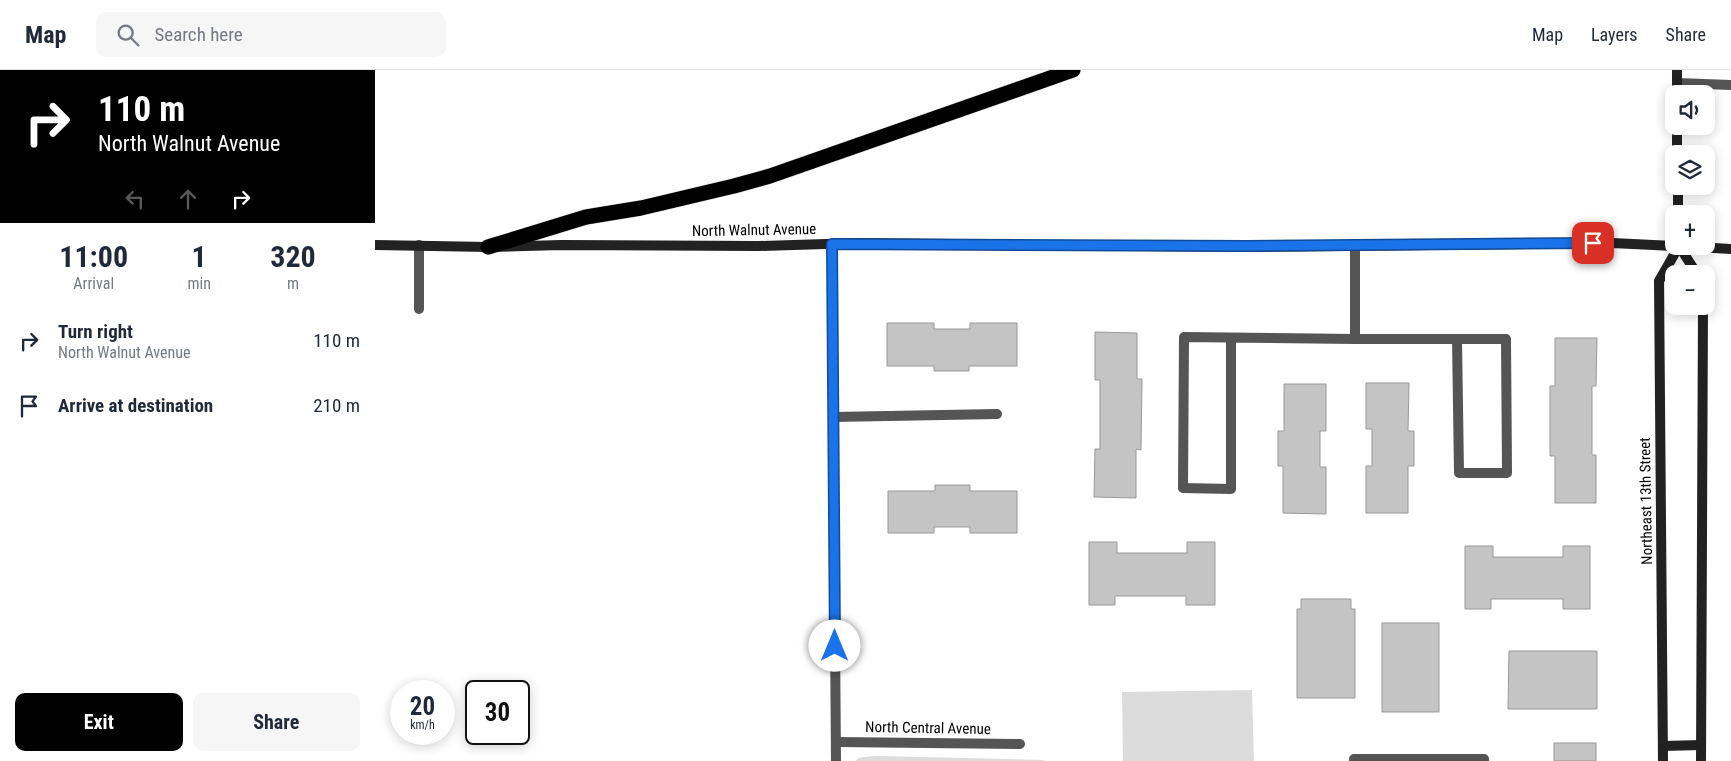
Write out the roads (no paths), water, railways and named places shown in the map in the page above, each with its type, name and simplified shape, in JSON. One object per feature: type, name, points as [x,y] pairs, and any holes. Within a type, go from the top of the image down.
[{"type":"highway","points":[[488,247],[586,217],[641,208],[770,176],[1073,70]]},
{"type":"main road","points":[[1677,70],[1677,85]]},
{"type":"main road","name":"North Walnut Avenue","points":[[375,245],[488,247],[832,244],[1355,246],[1593,243],[1665,246]]},
{"type":"main road","points":[[1715,248],[1731,249]]},
{"type":"main road","name":"Northeast 13th Street","points":[[1663,761],[1659,282],[1674,255]]},
{"type":"main road","points":[[1701,761],[1703,315]]},
{"type":"main road","points":[[1663,746],[1701,745]]},
{"type":"street","points":[[1715,86],[1731,85]]},
{"type":"street","points":[[832,244],[836,761]]},
{"type":"street","points":[[419,245],[419,309]]},
{"type":"street","points":[[1355,246],[1355,339]]},
{"type":"street","points":[[1231,338],[1231,489],[1183,488],[1184,337],[1506,339],[1507,472],[1459,472],[1457,339]]},
{"type":"street","points":[[833,416],[997,414]]},
{"type":"street","name":"North Central Avenue","points":[[836,742],[1020,744]]},
{"type":"street","points":[[1354,761],[1354,759],[1484,761]]}]
